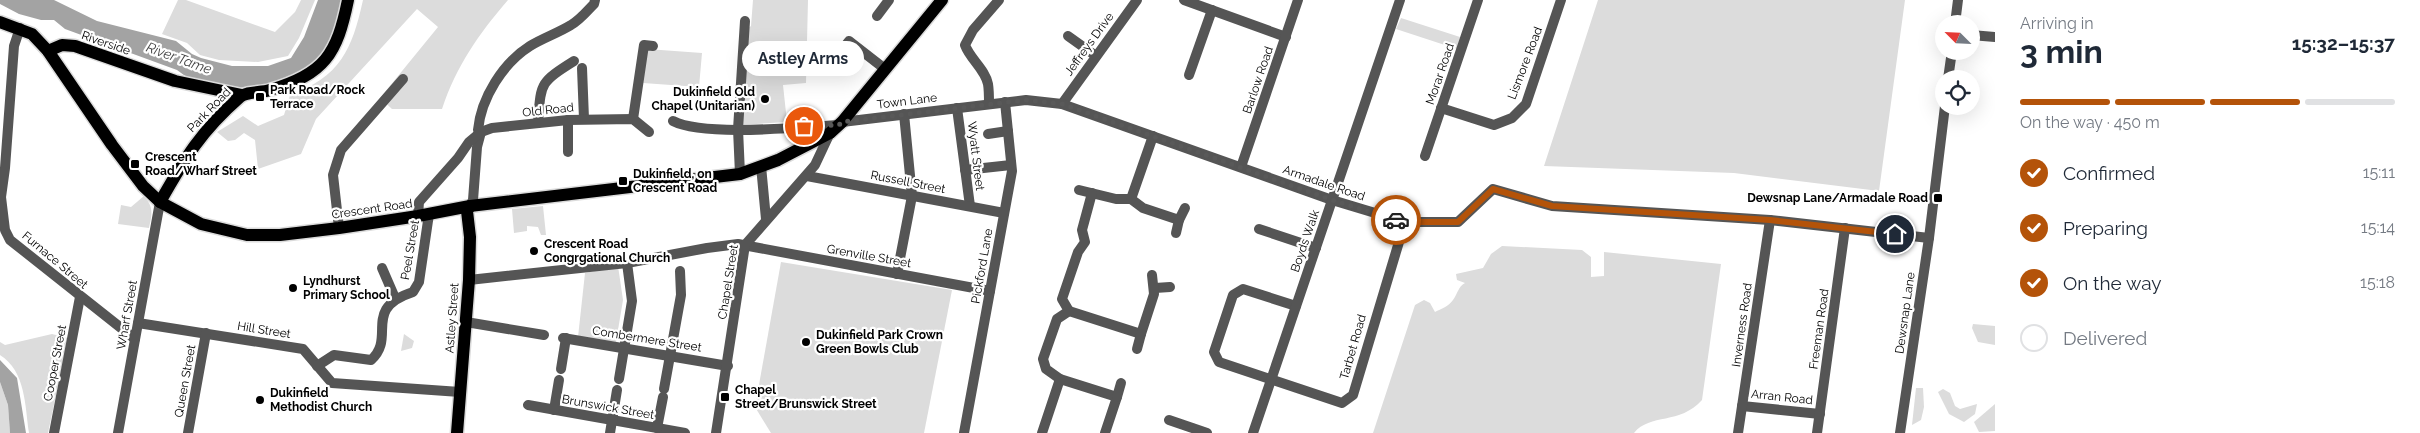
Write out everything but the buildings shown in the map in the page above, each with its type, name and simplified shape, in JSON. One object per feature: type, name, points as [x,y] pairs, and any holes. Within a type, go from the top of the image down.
[{"type":"main road","name":"Park Road","points":[[160,202],[200,137],[242,95],[268,91],[298,80],[326,61],[336,46],[348,0]]},
{"type":"main road","points":[[837,126],[942,0]]},
{"type":"main road","name":"Crescent Road","points":[[0,22],[32,34],[48,50],[112,145],[143,186],[160,202],[201,224],[247,235],[280,235],[339,228],[470,206],[740,174],[761,166],[837,126]]},
{"type":"main road","name":"Riverside","points":[[48,50],[62,45],[74,46],[175,81],[242,95]]},
{"type":"main road","name":"Astley Street","points":[[457,433],[469,280],[470,237],[467,212],[470,206]]},
{"type":"street","points":[[470,206],[473,200],[481,132],[478,130],[479,122],[491,90],[501,73],[514,58],[529,47],[572,25],[594,4],[595,0]]},
{"type":"street","points":[[989,104],[988,83],[980,68],[968,53],[965,45],[973,30],[998,0]]},
{"type":"street","name":"Jeffreys Drive","points":[[1062,104],[1137,0]]},
{"type":"street","points":[[1184,0],[1286,36]]},
{"type":"street","name":"Barlow Road","points":[[1241,167],[1298,0]]},
{"type":"street","name":"Boyds Walk","points":[[1253,433],[1400,0]]},
{"type":"street","name":"Morar Road","points":[[1425,156],[1478,0]]},
{"type":"street","name":"Lismore Road","points":[[1442,108],[1494,125],[1512,118],[1526,104],[1561,0]]},
{"type":"street","points":[[1956,15],[1958,0]]},
{"type":"street","points":[[878,16],[886,1]]},
{"type":"street","points":[[1189,75],[1212,10]]},
{"type":"street","points":[[740,174],[738,129],[745,21]]},
{"type":"street","name":"Furnace Street","points":[[20,28],[14,46],[1,197],[5,230],[10,240],[135,339]]},
{"type":"street","points":[[1068,36],[1096,56]]},
{"type":"street","points":[[1980,36],[1995,37]]},
{"type":"street","points":[[842,50],[846,37],[885,69]]},
{"type":"street","points":[[649,132],[633,119],[644,45],[653,46]]},
{"type":"street","points":[[538,123],[540,92],[544,82],[578,65],[584,119]]},
{"type":"street","points":[[339,228],[333,174],[341,150],[403,79]]},
{"type":"street","name":"Armadale Road","points":[[1005,102],[1026,100],[1062,104],[1332,200],[1405,222],[1458,222],[1493,189],[1552,206],[1770,220],[1929,238]]},
{"type":"street","name":"Town Lane","points":[[837,126],[904,114],[1005,102]]},
{"type":"street","name":"Pickford Lane","points":[[964,433],[1011,165],[1005,102]]},
{"type":"street","name":"Wyatt Street","points":[[957,108],[970,206]]},
{"type":"street","points":[[897,274],[912,196],[904,114]]},
{"type":"street","name":"Dewsnap Lane","points":[[1900,433],[1929,238],[1944,115]]},
{"type":"street","name":"Old Road","points":[[481,132],[492,128],[568,120],[633,119]]},
{"type":"street","points":[[568,120],[568,152]]},
{"type":"street","points":[[674,121],[684,127],[738,129],[837,126]]},
{"type":"street","name":"Chapel Street","points":[[716,433],[728,366],[745,245],[807,176],[837,126]]},
{"type":"street","points":[[988,134],[1008,131]]},
{"type":"street","points":[[423,215],[419,202],[458,158],[469,142],[481,132]]},
{"type":"street","points":[[1131,199],[1153,136]]},
{"type":"street","points":[[458,158],[465,157],[476,165]]},
{"type":"street","points":[[965,170],[1011,165]]},
{"type":"street","points":[[761,166],[766,220]]},
{"type":"street","name":"Russell Street","points":[[807,176],[1004,213]]},
{"type":"street","points":[[1079,190],[1116,199],[1131,199],[1143,208],[1179,220]]},
{"type":"street","points":[[1092,193],[1082,230],[1085,242],[1078,252],[1062,299],[1069,311],[1141,334]]},
{"type":"street","name":"Wharf Street","points":[[118,433],[160,202]]},
{"type":"street","points":[[1176,233],[1179,220],[1185,208]]},
{"type":"street","name":"Peel Street","points":[[395,298],[413,292],[419,282],[423,215]]},
{"type":"street","name":"Inverness Road","points":[[1738,433],[1770,220]]},
{"type":"street","name":"Tarbet Road","points":[[1270,381],[1342,403],[1352,395],[1405,222]]},
{"type":"street","name":"Freeman Road","points":[[1818,433],[1844,228]]},
{"type":"street","points":[[1259,229],[1316,248]]},
{"type":"street","name":"Grenville Street","points":[[469,280],[627,263],[706,248],[745,245],[990,291]]},
{"type":"street","points":[[619,379],[632,301],[627,263]]},
{"type":"street","points":[[317,366],[334,355],[371,360],[378,354],[385,308],[395,298],[382,268]]},
{"type":"street","points":[[657,428],[681,295],[680,271]]},
{"type":"street","points":[[1137,349],[1155,288],[1152,275]]},
{"type":"street","points":[[1155,288],[1170,287]]},
{"type":"street","points":[[1270,381],[1219,362],[1214,352],[1233,294],[1243,289],[1296,306]]},
{"type":"street","name":"Cooper Street","points":[[54,433],[80,297]]},
{"type":"street","points":[[1069,311],[1056,319],[1043,359],[1046,368],[1060,379],[1116,397]]},
{"type":"street","points":[[466,322],[544,335]]},
{"type":"street","name":"Hill Street","points":[[138,323],[303,349],[332,383],[460,392]]},
{"type":"street","name":"Queen Street","points":[[188,433],[206,334]]},
{"type":"street","name":"Combermere Street","points":[[561,369],[564,338],[728,366]]},
{"type":"street","points":[[1042,433],[1060,379]]},
{"type":"street","points":[[554,410],[559,380]]},
{"type":"street","points":[[1105,433],[1121,383]]},
{"type":"street","points":[[610,433],[617,390]]},
{"type":"street","name":"Brunswick Street","points":[[528,405],[685,433]]},
{"type":"street","name":"Arran Road","points":[[1742,406],[1820,414]]},
{"type":"street","points":[[1169,420],[1207,433]]},
{"type":"shaded area","points":[[178,0],[186,0],[275,32],[295,12],[301,0],[315,0],[299,38],[288,56],[258,62],[219,60],[200,55],[187,43],[162,34]]},
{"type":"shaded area","points":[[363,0],[508,0],[469,51],[454,78],[442,109],[392,109],[380,98],[438,27],[417,9],[316,119],[301,154],[258,169],[255,140],[244,133],[235,140],[228,141],[217,132],[243,116],[258,126],[284,115],[290,95],[321,80],[341,60],[354,33]]},
{"type":"shaded area","points":[[753,0],[808,0],[806,83],[783,85],[787,122],[740,125],[747,29],[751,26]]},
{"type":"shaded area","points":[[1598,0],[1905,0],[1879,191],[1734,173],[1544,166]]},
{"type":"shaded area","points":[[1401,18],[1460,37],[1457,49],[1396,29]]},
{"type":"shaded area","points":[[647,49],[702,53],[699,87],[643,83]]},
{"type":"shaded area","points":[[144,196],[151,211],[149,228],[118,224],[121,205],[131,207]]},
{"type":"shaded area","points":[[543,206],[546,235],[541,235],[538,227],[527,226],[527,231],[514,233],[512,209]]},
{"type":"shaded area","points":[[1502,246],[1582,250],[1591,257],[1591,277],[1604,276],[1604,252],[1721,264],[1702,400],[1684,413],[1648,423],[1634,433],[1373,433],[1415,305],[1424,300],[1430,303],[1435,312],[1447,306],[1465,283],[1457,280],[1456,274],[1483,268],[1491,254]]},
{"type":"shaded area","points":[[781,262],[952,290],[924,433],[771,433],[755,407]]},
{"type":"shaded area","points":[[618,266],[623,300],[616,342],[578,337],[585,273]]},
{"type":"shaded area","points":[[1973,324],[1995,326],[1995,345],[1978,342],[1972,328]]},
{"type":"shaded area","points":[[52,334],[68,338],[48,433],[29,433],[20,380],[9,362],[0,355],[0,342],[5,345]]},
{"type":"shaded area","points":[[404,334],[414,341],[412,348],[401,351]]},
{"type":"shaded area","points":[[0,382],[8,405],[10,433],[0,433]]},
{"type":"shaded area","points":[[1916,388],[1923,388],[1924,407],[1921,420],[1912,425]]},
{"type":"shaded area","points":[[1943,389],[1950,393],[1955,406],[1960,409],[1977,404],[1975,414],[1964,422],[1949,414],[1938,392]]},
{"type":"shaded area","points":[[1995,404],[1995,431],[1979,432],[1974,422]]},
{"type":"water","name":"River Tame","points":[[0,0],[54,0],[97,21],[176,41],[192,54],[201,58],[232,66],[268,66],[291,58],[304,37],[318,0],[342,0],[329,42],[321,54],[307,67],[291,77],[272,84],[252,88],[231,89],[211,86],[193,80],[177,70],[65,29],[54,20],[41,20],[19,14],[0,4]]},
{"type":"water","points":[[0,360],[17,378],[26,433],[10,433],[8,405],[0,382]]},
{"type":"way so far","points":[[804,126],[839,125],[842,122],[1026,100],[1062,104],[1332,200],[1396,220]]},
{"type":"place","name":"Park Road/Rock Terrace","points":[[260,97]]},
{"type":"place","name":"Dukinfield Old Chapel (Unitarian)","points":[[765,99]]},
{"type":"place","name":"Astley Arms","points":[[804,126]]},
{"type":"place","name":"Crescent Road/Wharf Street","points":[[135,164]]},
{"type":"place","name":"Dukinfield, on Crescent Road","points":[[623,181]]},
{"type":"place","name":"Dewsnap Lane/Armadale Road","points":[[1938,198]]},
{"type":"place","name":"Crescent Road Congrgational Church","points":[[534,251]]},
{"type":"place","name":"Lyndhurst Primary School","points":[[293,288]]},
{"type":"place","name":"Dukinfield Park Crown Green Bowls Club","points":[[806,342]]},
{"type":"place","name":"Chapel Street/Brunswick Street","points":[[725,397]]},
{"type":"place","name":"Dukinfield Methodist Church","points":[[260,400]]},
{"type":"route","points":[[1396,220],[1429,223],[1458,222],[1493,189],[1499,189],[1552,206],[1770,220],[1895,234]]}]
